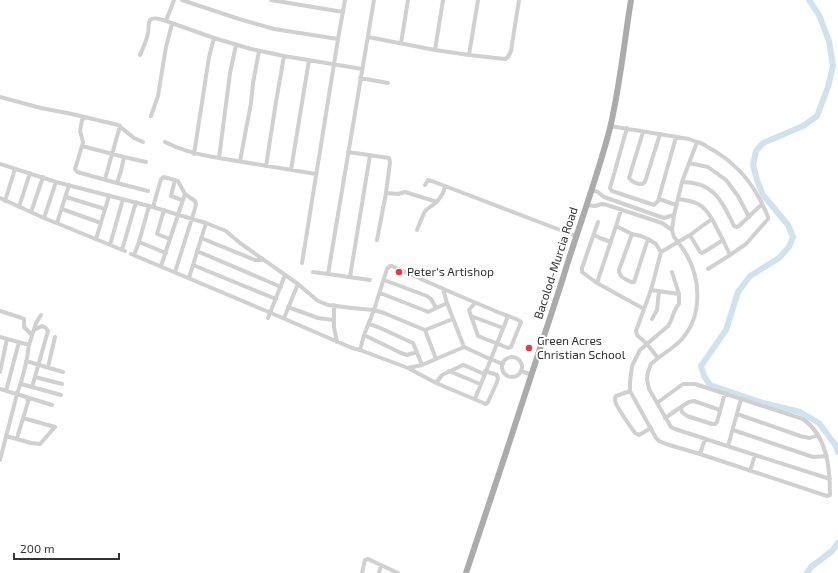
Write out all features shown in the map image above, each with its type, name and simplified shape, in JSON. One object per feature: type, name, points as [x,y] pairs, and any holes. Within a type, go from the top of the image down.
[{"type":"main road","name":"Bacolod-Murcia Road","points":[[466,573],[592,190],[610,126],[631,0]]},
{"type":"street","points":[[166,21],[174,0]]},
{"type":"street","points":[[182,0],[274,29],[338,39]]},
{"type":"street","points":[[271,0],[343,12]]},
{"type":"street","points":[[302,263],[345,0]]},
{"type":"street","points":[[328,274],[374,0]]},
{"type":"street","points":[[401,43],[408,0]]},
{"type":"street","points":[[435,50],[443,0]]},
{"type":"street","points":[[469,55],[478,0]]},
{"type":"street","points":[[368,37],[435,50],[505,59],[511,51],[519,0]]},
{"type":"street","points":[[140,55],[149,32],[149,23],[153,18],[259,51],[362,68]]},
{"type":"street","points":[[151,116],[158,96],[166,47],[172,24]]},
{"type":"street","points":[[194,154],[209,58],[214,38]]},
{"type":"street","points":[[219,158],[230,72],[236,45]]},
{"type":"street","points":[[240,161],[259,51]]},
{"type":"street","points":[[266,166],[284,56]]},
{"type":"street","points":[[291,170],[309,60]]},
{"type":"street","points":[[360,78],[388,83]]},
{"type":"street","points":[[0,97],[120,126],[134,138],[143,142]]},
{"type":"street","points":[[85,117],[82,120],[80,131],[83,142],[75,169],[77,172],[148,191]]},
{"type":"street","points":[[105,179],[120,126]]},
{"type":"street","points":[[610,126],[689,139],[702,143],[722,156],[738,169],[748,180],[762,204],[768,219],[746,244],[708,269]]},
{"type":"street","points":[[627,128],[610,188],[612,192],[654,205],[659,199],[676,137]]},
{"type":"street","points":[[643,132],[629,178],[630,180],[640,184],[645,182],[660,134]]},
{"type":"street","points":[[165,142],[180,150],[194,154],[316,174]]},
{"type":"street","points":[[696,142],[682,182],[672,230],[674,237],[685,251],[691,263],[697,286],[697,303],[689,330],[682,340],[651,364],[647,378],[649,389],[671,427],[675,429],[755,456],[830,478]]},
{"type":"street","points":[[82,146],[146,162]]},
{"type":"street","points":[[348,152],[388,157],[390,159],[386,193],[377,240]]},
{"type":"street","points":[[350,277],[370,155]]},
{"type":"street","points":[[117,182],[124,157]]},
{"type":"street","points":[[689,163],[708,167],[726,180],[738,196],[748,217]]},
{"type":"street","points":[[0,164],[56,182],[178,214],[226,231],[240,243],[298,284],[318,301],[328,305],[374,310],[425,330],[453,319]]},
{"type":"street","points":[[5,200],[15,169]]},
{"type":"street","points":[[19,207],[30,173]]},
{"type":"street","points":[[32,212],[43,177]]},
{"type":"street","points":[[175,272],[196,201],[185,194],[179,182],[164,177],[161,179],[139,242],[132,255],[284,318],[336,342],[408,368],[436,383],[487,404],[498,378],[497,375],[485,373],[466,366],[461,366],[442,375],[436,383]]},
{"type":"street","points":[[175,180],[172,196],[182,200]]},
{"type":"street","points":[[425,185],[429,180],[576,236]]},
{"type":"street","points":[[44,218],[56,182]]},
{"type":"street","points":[[682,182],[692,182],[714,193],[719,198],[734,226],[737,227],[762,204]]},
{"type":"street","points":[[57,223],[69,185]]},
{"type":"street","points":[[417,230],[425,211],[437,202],[443,193],[445,186]]},
{"type":"street","points":[[592,190],[616,202],[664,218],[674,215]]},
{"type":"street","points":[[386,193],[398,194],[405,192],[437,202]]},
{"type":"street","points":[[161,266],[185,194]]},
{"type":"street","points":[[96,239],[109,196]]},
{"type":"street","points":[[66,197],[105,209]]},
{"type":"street","points":[[0,198],[44,218],[124,250],[136,202]]},
{"type":"street","points":[[678,198],[698,203],[704,208],[712,219],[730,255]]},
{"type":"street","points":[[110,245],[123,199]]},
{"type":"street","points":[[659,199],[676,205]]},
{"type":"street","points":[[614,208],[616,202]]},
{"type":"street","points":[[587,205],[595,206],[604,204],[662,223],[672,230]]},
{"type":"street","points":[[62,209],[101,223]]},
{"type":"street","points":[[164,210],[157,234],[170,239]]},
{"type":"street","points":[[597,283],[620,210]]},
{"type":"street","points":[[639,216],[640,210]]},
{"type":"street","points":[[662,223],[664,218]]},
{"type":"street","points":[[661,252],[690,235],[712,219]]},
{"type":"street","points":[[598,222],[582,268],[582,272],[597,283],[644,309]]},
{"type":"street","points":[[189,278],[206,223]]},
{"type":"street","points":[[616,226],[632,234],[648,239],[656,244],[661,252],[652,290],[636,332],[658,358]]},
{"type":"street","points":[[632,234],[619,270],[619,274],[631,282],[634,282],[636,279],[648,239]]},
{"type":"street","points":[[594,235],[611,242]]},
{"type":"street","points":[[690,235],[702,253],[723,240]]},
{"type":"street","points":[[201,238],[255,260],[264,260]]},
{"type":"street","points":[[139,242],[166,253]]},
{"type":"street","points":[[233,252],[240,243]]},
{"type":"street","points":[[197,251],[281,287]]},
{"type":"street","points":[[193,265],[276,299]]},
{"type":"street","points":[[360,350],[388,268],[392,266],[521,321],[511,346],[508,348],[478,336],[469,310],[475,302]]},
{"type":"street","points":[[313,272],[370,280]]},
{"type":"street","points":[[657,403],[684,384],[695,384],[802,419],[810,424],[818,435],[827,456],[830,478],[830,494],[827,496],[666,444],[656,438],[630,391],[630,382],[632,366],[640,350],[668,326],[678,304],[679,294],[672,272]]},
{"type":"street","points":[[268,318],[286,275]]},
{"type":"street","points":[[384,280],[427,296],[431,299],[436,308]]},
{"type":"street","points":[[284,318],[298,284]]},
{"type":"street","points":[[443,289],[464,347],[503,364]]},
{"type":"street","points":[[652,290],[679,294]]},
{"type":"street","points":[[652,318],[657,310],[659,291]]},
{"type":"street","points":[[380,292],[428,312],[447,303]]},
{"type":"street","points":[[334,305],[333,320],[336,342]]},
{"type":"street","points":[[288,307],[318,318],[333,320]]},
{"type":"street","points":[[0,311],[24,319],[24,327],[32,334]]},
{"type":"street","points":[[0,460],[32,334],[41,315]]},
{"type":"street","points":[[471,316],[503,328]]},
{"type":"street","points":[[475,399],[508,316]]},
{"type":"street","points":[[368,324],[413,343],[422,365]]},
{"type":"street","points":[[32,387],[48,329],[42,326],[34,330]]},
{"type":"street","points":[[425,330],[436,359]]},
{"type":"street","points":[[364,335],[407,355],[417,352]]},
{"type":"street","points":[[0,337],[29,345]]},
{"type":"street","points":[[48,368],[55,337]]},
{"type":"street","points":[[0,372],[1,359],[8,339]]},
{"type":"street","points":[[6,391],[19,342]]},
{"type":"street","points":[[408,368],[422,365],[464,347]]},
{"type":"street","points":[[514,357],[521,362],[521,371],[515,376],[508,376],[504,373],[503,364],[505,360],[514,357]]},
{"type":"street","points":[[26,361],[63,372]]},
{"type":"street","points":[[521,371],[532,375]]},
{"type":"street","points":[[450,372],[480,384]]},
{"type":"street","points":[[35,377],[62,384]]},
{"type":"street","points":[[45,391],[48,380]]},
{"type":"street","points":[[20,384],[61,395]]},
{"type":"street","points":[[0,389],[52,405]]},
{"type":"street","points":[[630,391],[616,396],[615,400],[618,407],[635,433],[639,435],[651,428]]},
{"type":"street","points":[[681,407],[682,412],[687,416],[715,424],[717,422],[725,393]]},
{"type":"street","points":[[17,438],[28,400],[27,397]]},
{"type":"street","points":[[728,446],[741,399]]},
{"type":"street","points":[[666,418],[689,402],[694,401],[720,410]]},
{"type":"street","points":[[737,414],[810,438],[818,435]]},
{"type":"street","points":[[6,436],[40,444],[55,427],[23,418]]},
{"type":"street","points":[[732,430],[813,457],[827,456]]},
{"type":"street","points":[[700,454],[705,439]]},
{"type":"street","points":[[750,471],[755,456]]},
{"type":"street","points":[[362,573],[365,560],[368,559],[397,573]]},
{"type":"street","points":[[378,573],[381,565]]},
{"type":"waterway","points":[[809,0],[819,15],[829,41],[833,66],[828,87],[817,116],[803,126],[763,143],[756,151],[753,165],[763,195],[788,225],[793,237],[789,247],[779,258],[750,276],[738,292],[726,330],[701,366],[704,376],[710,385],[760,402],[800,412],[819,423],[836,446],[838,452]]},
{"type":"waterway","points":[[807,573],[811,567],[832,551],[838,543]]},
{"type":"place","name":"Peter's Artishop","points":[[399,272]]},
{"type":"place","name":"Green Acres Christian School","points":[[529,348]]}]
